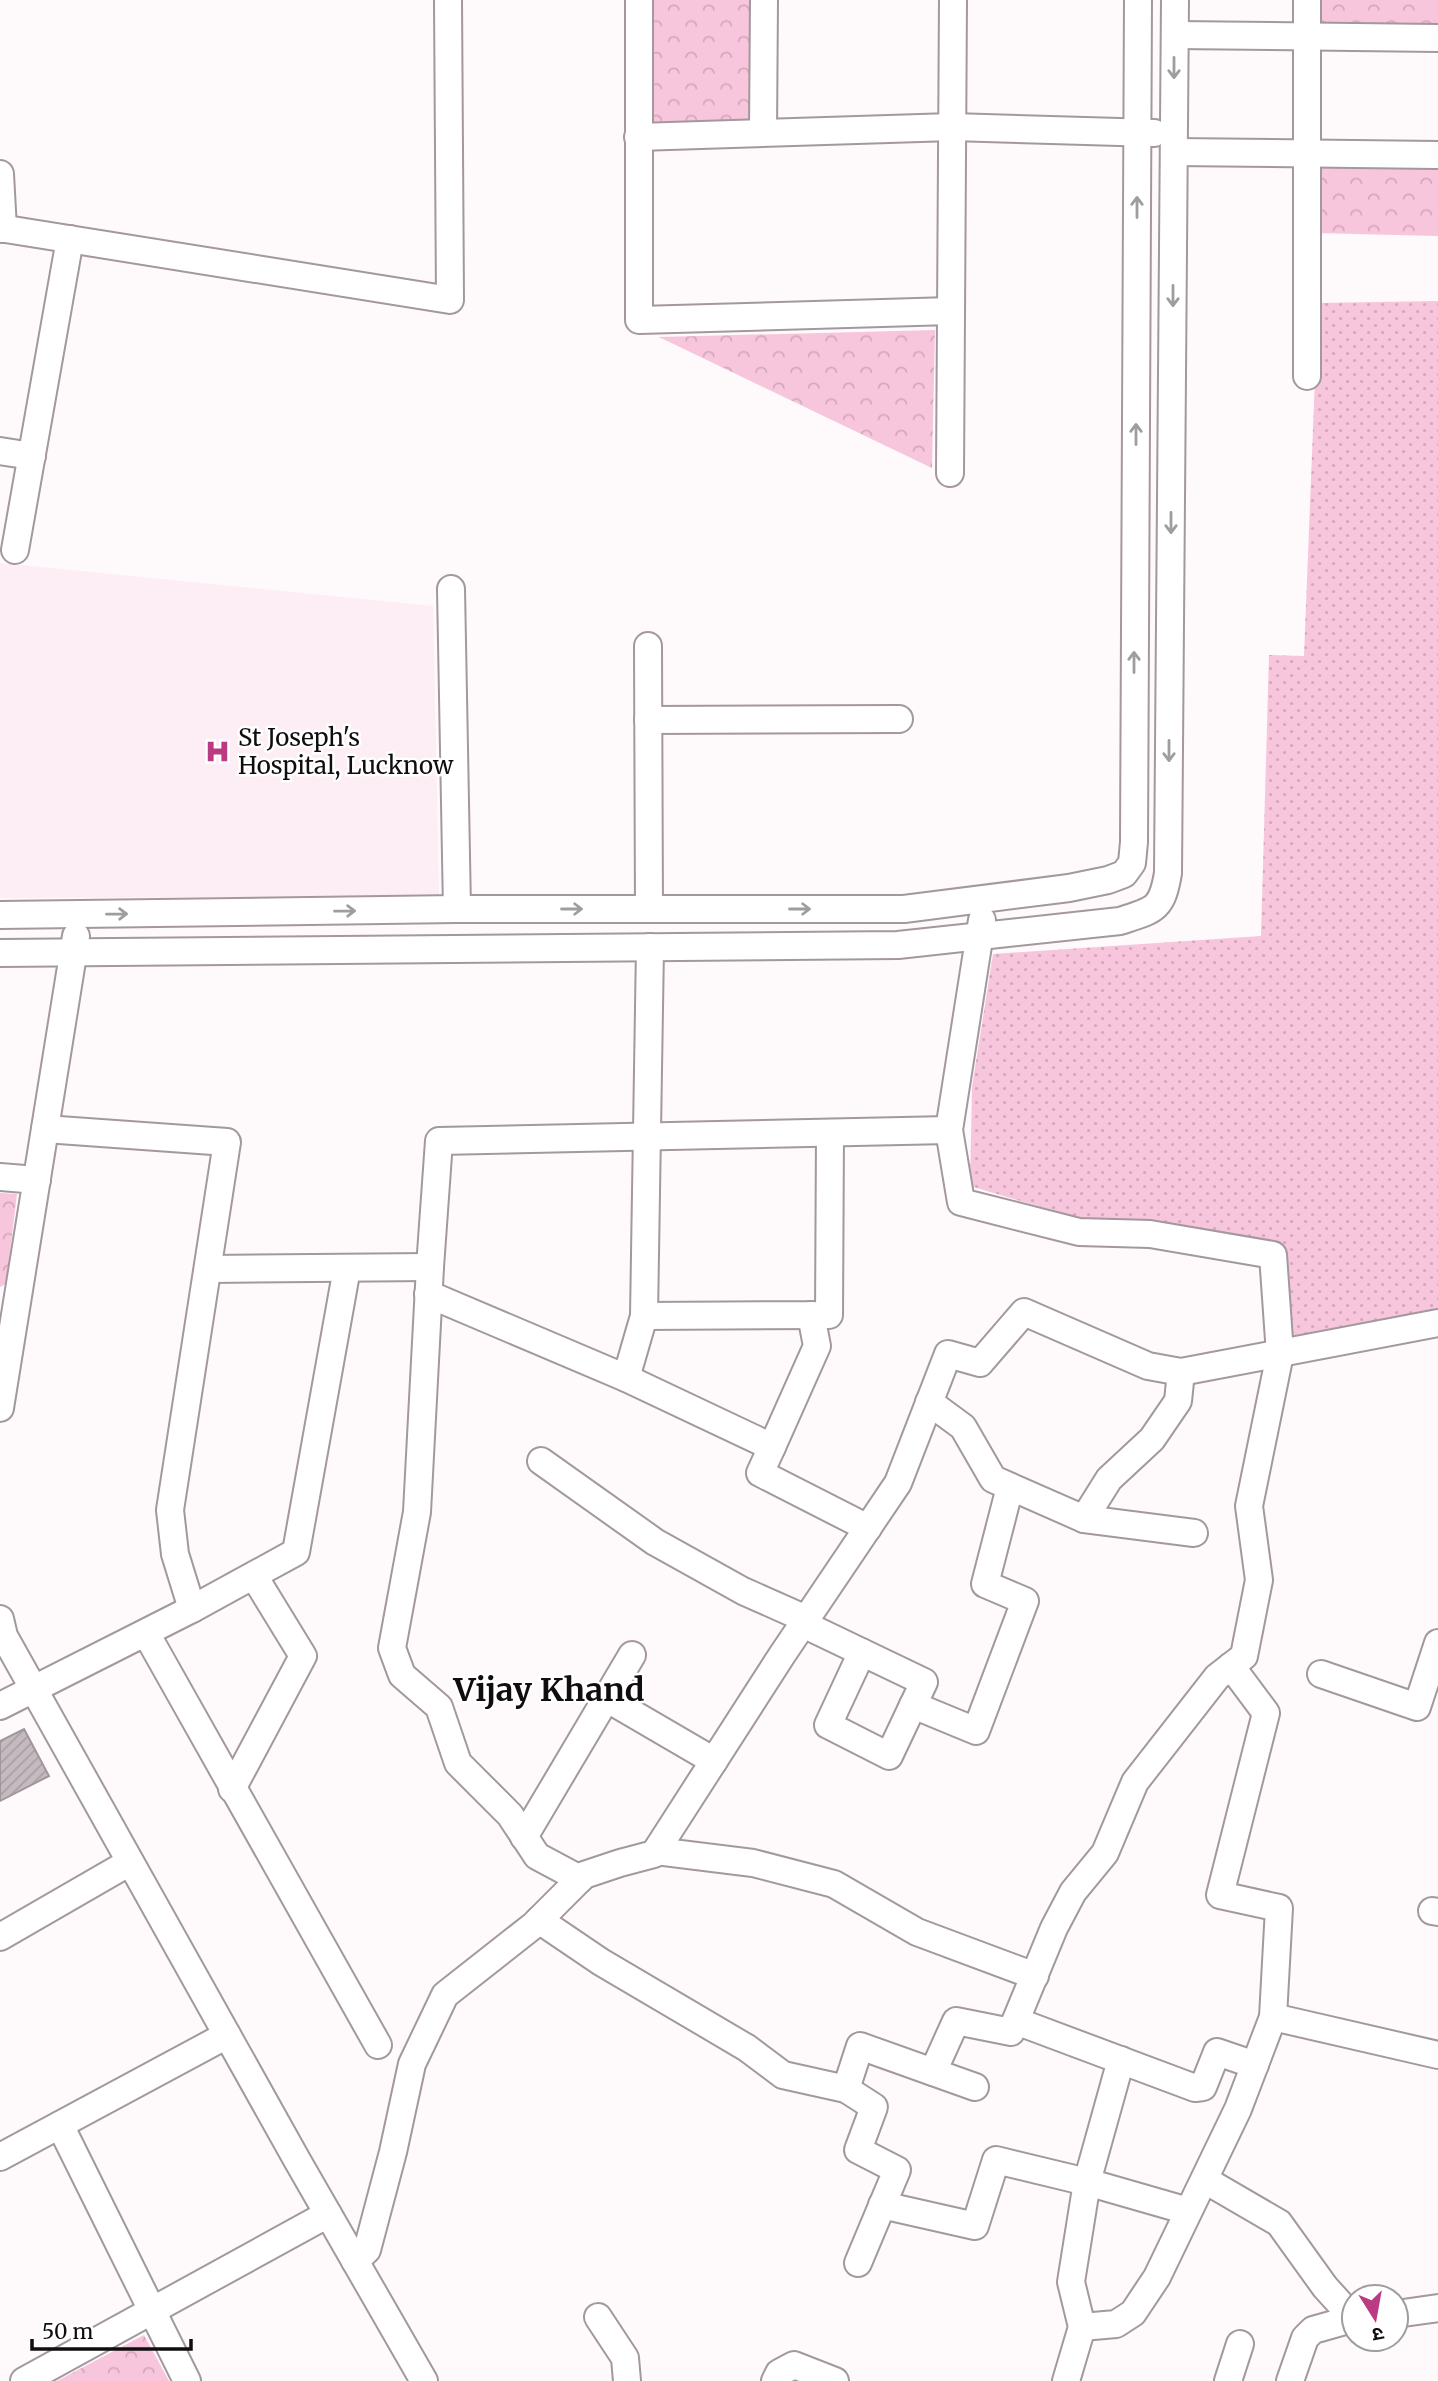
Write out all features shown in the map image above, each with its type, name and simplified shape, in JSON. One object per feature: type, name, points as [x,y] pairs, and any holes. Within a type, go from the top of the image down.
[{"type":"street","points":[[0,174],[2,228],[450,300],[448,0]]},
{"type":"street","points":[[639,0],[639,320],[951,311]]},
{"type":"street","points":[[763,132],[764,0]]},
{"type":"street","points":[[950,473],[953,0]]},
{"type":"street","points":[[0,915],[457,909],[904,909],[1069,888],[1124,874],[1132,863],[1138,0]]},
{"type":"street","points":[[0,953],[898,945],[1120,921],[1152,911],[1164,896],[1169,859],[1175,0]]},
{"type":"street","points":[[1307,0],[1307,376]]},
{"type":"street","points":[[1175,35],[1438,38]]},
{"type":"street","points":[[638,137],[952,127],[1137,133],[1174,143],[1307,153],[1438,155]]},
{"type":"street","points":[[15,550],[70,239]]},
{"type":"street","points":[[0,451],[32,456]]},
{"type":"street","points":[[451,589],[457,909]]},
{"type":"street","points":[[648,646],[649,909]]},
{"type":"street","points":[[648,720],[899,719]]},
{"type":"street","points":[[933,2072],[956,2021],[1012,2032],[1073,1892],[1105,1853],[1135,1782],[1217,1677],[1244,1656],[1259,1580],[1250,1506],[1280,1354],[1273,1255],[1150,1234],[1079,1232],[961,1202],[949,1130],[981,936],[984,899]]},
{"type":"street","points":[[0,1408],[9,1303],[37,1180],[79,914]]},
{"type":"street","points":[[626,1378],[644,1316],[650,947]]},
{"type":"street","points":[[45,1129],[227,1142],[170,1510],[175,1554],[191,1609]]},
{"type":"street","points":[[580,1879],[537,1856],[510,1815],[458,1763],[439,1707],[402,1675],[391,1648],[417,1512],[439,1141],[949,1130]]},
{"type":"street","points":[[644,1316],[829,1315],[830,1132]]},
{"type":"street","points":[[0,1177],[37,1180]]},
{"type":"street","points":[[208,1269],[430,1267]]},
{"type":"street","points":[[0,1706],[146,1633],[296,1552],[347,1268]]},
{"type":"street","points":[[428,1294],[626,1378],[772,1447]]},
{"type":"street","points":[[355,2261],[368,2250],[412,2064],[445,1996],[539,1920],[584,1875],[654,1854],[804,1621],[898,1483],[948,1354],[980,1363],[1024,1312],[1148,1366],[1181,1372],[1438,1323]]},
{"type":"street","points":[[811,1315],[817,1346],[760,1473],[868,1528]]},
{"type":"street","points":[[1084,1519],[1110,1479],[1152,1439],[1178,1401],[1181,1372]]},
{"type":"street","points":[[929,1402],[963,1427],[993,1479],[1084,1519],[1194,1533]]},
{"type":"street","points":[[541,1461],[655,1542],[743,1591],[923,1682],[889,1756],[828,1725],[862,1652]]},
{"type":"street","points":[[913,1704],[976,1731],[1025,1601],[985,1584],[1010,1487]]},
{"type":"street","points":[[232,1788],[303,1657],[254,1576]]},
{"type":"street","points":[[0,1619],[4,1636],[34,1690],[424,2381]]},
{"type":"street","points":[[146,1633],[378,2045]]},
{"type":"street","points":[[524,1837],[632,1655]]},
{"type":"street","points":[[1321,1674],[1417,1707],[1435,1658]]},
{"type":"street","points":[[1082,2327],[1116,2324],[1133,2313],[1157,2277],[1238,2109],[1273,2017],[1279,1908],[1220,1895],[1266,1713],[1231,1666]]},
{"type":"street","points":[[606,1698],[714,1761]]},
{"type":"street","points":[[656,1851],[753,1863],[834,1884],[917,1932],[1035,1976]]},
{"type":"street","points":[[0,1937],[130,1862]]},
{"type":"street","points":[[539,1920],[601,1962],[747,2048],[783,2075],[846,2089],[874,2107],[858,2150],[897,2170],[858,2263]]},
{"type":"street","points":[[1273,2017],[1438,2055]]},
{"type":"street","points":[[1016,2021],[1195,2088],[1203,2087],[1217,2052],[1255,2065]]},
{"type":"street","points":[[0,2157],[227,2035]]},
{"type":"street","points":[[846,2089],[860,2046],[975,2087]]},
{"type":"street","points":[[1066,2381],[1082,2327],[1071,2282],[1087,2182],[1121,2060]]},
{"type":"street","points":[[60,2125],[187,2381]]},
{"type":"street","points":[[882,2204],[975,2226],[996,2160],[1188,2211]]},
{"type":"street","points":[[1205,2180],[1279,2223],[1340,2304]]},
{"type":"street","points":[[24,2381],[328,2214]]},
{"type":"street","points":[[1410,2312],[1438,2308]]},
{"type":"street","points":[[598,2317],[625,2358],[627,2381]]},
{"type":"street","points":[[1290,2381],[1305,2338],[1313,2330],[1340,2323]]},
{"type":"street","points":[[1228,2381],[1240,2344]]},
{"type":"street","points":[[775,2381],[779,2373],[794,2365],[835,2381]]},
{"type":"shaded area","name":"St Joseph's Hospital, Lucknow","points":[[0,563],[433,606],[439,896],[0,898]]},
{"type":"green space","points":[[650,0],[753,0],[753,120],[648,123]]},
{"type":"green space","points":[[1316,0],[1438,0],[1438,27],[1316,25]]},
{"type":"green space","points":[[1316,161],[1438,164],[1438,236],[1314,233]]},
{"type":"green space","points":[[1438,301],[1438,1315],[1291,1338],[1282,1246],[1149,1222],[1078,1218],[970,1186],[972,1087],[993,954],[1261,936],[1269,655],[1304,656],[1318,303]]},
{"type":"green space","points":[[935,330],[932,468],[659,337],[660,337]]},
{"type":"green space","points":[[0,1193],[17,1194],[6,1284],[0,1287]]},
{"type":"green space","points":[[144,2335],[169,2381],[57,2381]]},
{"type":"building","points":[[24,1729],[49,1776],[0,1801],[0,1741]]},
{"type":"place","name":"St Joseph's Hospital, Lucknow","points":[[218,751]]},
{"type":"district","name":"Vijay Khand","points":[[549,1690]]}]
